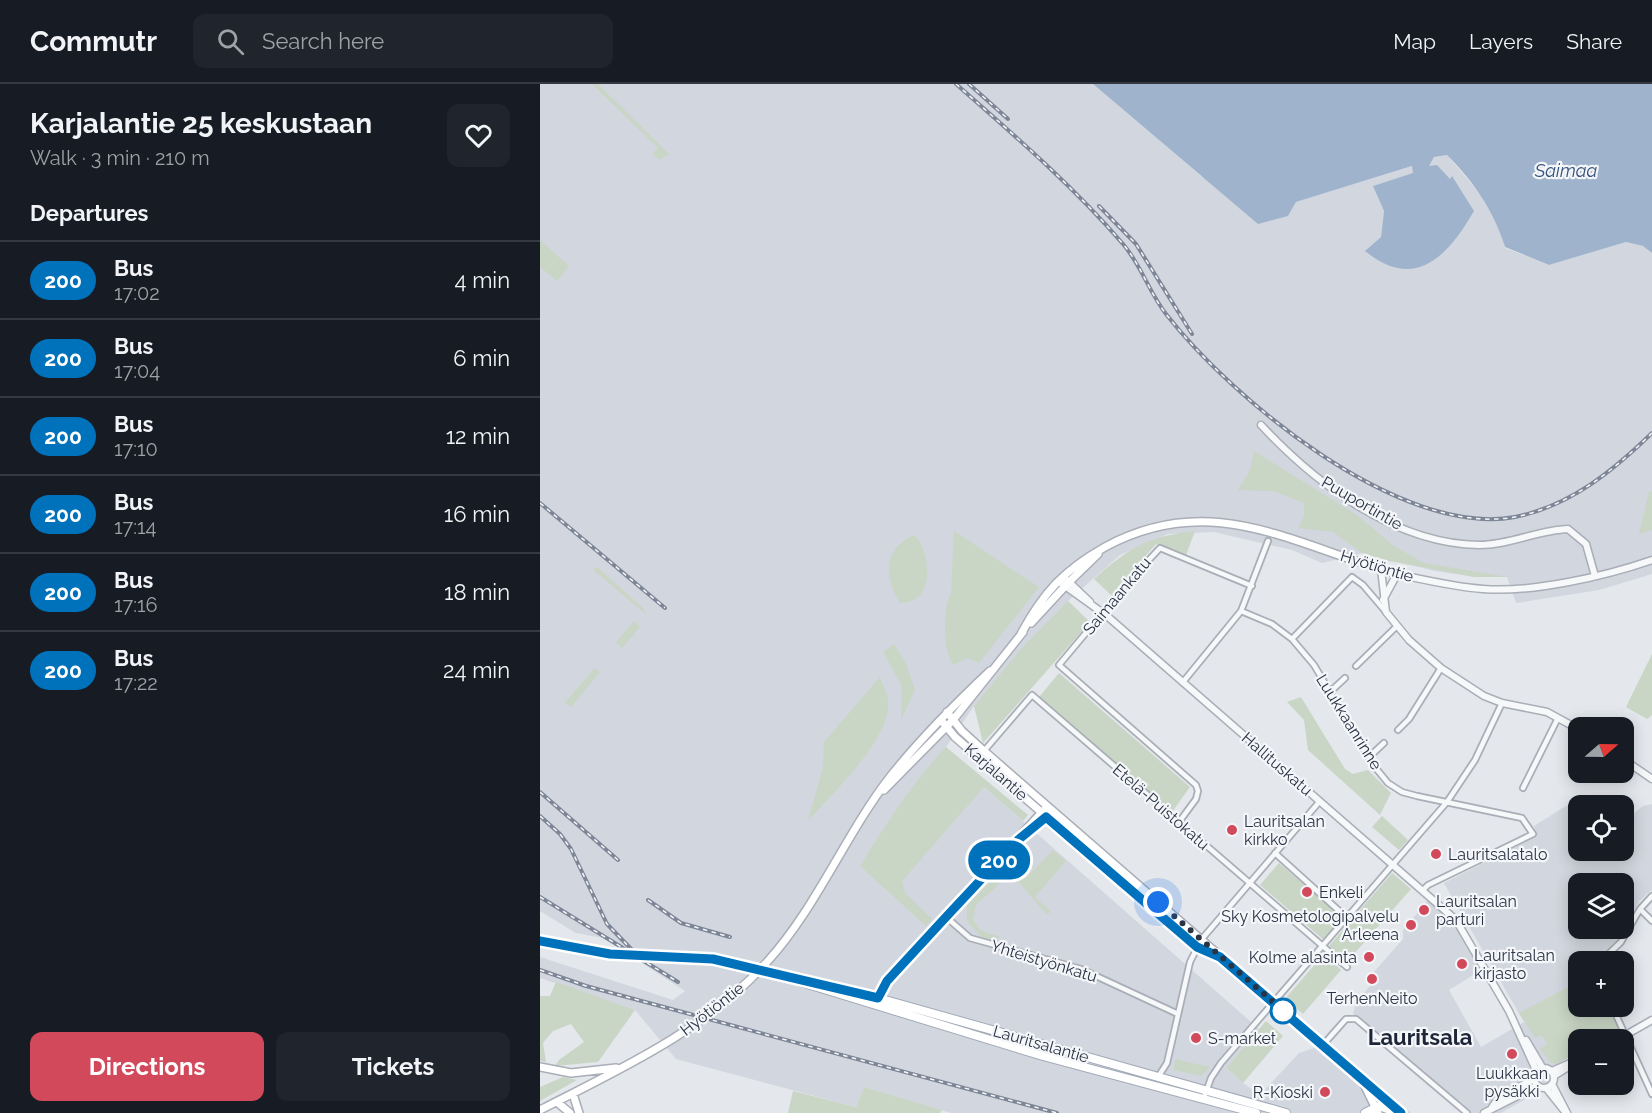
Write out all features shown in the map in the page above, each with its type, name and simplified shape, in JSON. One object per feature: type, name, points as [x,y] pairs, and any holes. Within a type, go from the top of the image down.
[{"type":"main road","name":"Hyötiöntie","points":[[1021,634],[1057,579],[1107,546],[1141,531],[1168,523],[1203,521],[1279,534],[1396,574]]},
{"type":"main road","name":"Hyötiöntie","points":[[878,796],[946,728],[990,671],[1067,583],[1107,546]]},
{"type":"main road","name":"Hyötiöntie","points":[[540,1110],[624,1066],[706,1017],[768,962],[810,904],[890,777],[947,712],[990,671]]},
{"type":"main road","name":"Karjalantie","points":[[947,712],[984,751],[1199,943]]},
{"type":"main road","name":"Karjalantie","points":[[941,720],[946,728],[1043,814],[1199,943],[1220,957],[1400,1113]]},
{"type":"main road","points":[[877,1002],[887,981],[1050,808]]},
{"type":"main road","name":"Lauritsalantie","points":[[540,941],[599,953],[700,957],[741,965],[794,979],[812,987],[877,1002],[1158,1077],[1256,1113]]},
{"type":"main road","name":"Lauritsalantie","points":[[877,1002],[1043,1056],[1286,1113]]},
{"type":"main road","points":[[540,1067],[571,1073],[624,1066]]},
{"type":"main road","name":"Karjalantie","points":[[1362,1080],[1380,1110],[1400,1113]]},
{"type":"main road","points":[[1365,1113],[1380,1110],[1376,1091]]},
{"type":"main road","points":[[573,1094],[579,1113]]},
{"type":"main road","points":[[557,1102],[570,1113]]},
{"type":"street","name":"Puuportintie","points":[[1261,425],[1283,448],[1320,480],[1374,515],[1407,530],[1457,543],[1480,545],[1502,543],[1554,529],[1568,529],[1587,544],[1595,576]]},
{"type":"street","points":[[1183,682],[1241,611],[1268,541]]},
{"type":"street","name":"Saimaankatu","points":[[1179,822],[1196,799],[1198,791],[1196,785],[1059,665],[1160,548],[1252,586]]},
{"type":"street","name":"Hyötiöntie","points":[[1396,574],[1442,584],[1486,589],[1522,588],[1624,570],[1652,560]]},
{"type":"street","points":[[1381,569],[1386,612]]},
{"type":"street","points":[[1383,600],[1396,574]]},
{"type":"street","points":[[1292,639],[1352,577],[1363,585],[1397,626],[1441,668],[1484,696],[1502,703],[1537,709],[1568,724]]},
{"type":"street","name":"Hallituskatu","points":[[1057,579],[1067,583],[1103,613],[1423,890],[1461,926],[1539,1069]]},
{"type":"street","name":"Luukkaanrinne","points":[[1241,611],[1272,624],[1292,639],[1314,665],[1369,757],[1389,783],[1402,792],[1522,818],[1533,834],[1428,885],[1423,890]]},
{"type":"street","points":[[1356,666],[1397,626]]},
{"type":"street","points":[[1398,730],[1409,718],[1441,668]]},
{"type":"street","points":[[1330,692],[1345,678]]},
{"type":"street","name":"Etelä-Puistokatu","points":[[984,751],[1032,695],[1347,968]]},
{"type":"street","points":[[1205,1094],[1221,1064],[1447,802],[1475,760],[1502,703]]},
{"type":"street","points":[[1523,788],[1558,718]]},
{"type":"street","points":[[1369,757],[1384,743]]},
{"type":"street","points":[[1634,767],[1652,779]]},
{"type":"street","points":[[1158,1077],[1167,1063],[1190,962],[1199,943],[1320,801]]},
{"type":"street","points":[[1275,853],[1347,918]]},
{"type":"street","points":[[1612,951],[1621,942],[1640,909],[1652,896]]},
{"type":"street","points":[[1640,909],[1652,921]]},
{"type":"street","name":"Yhteistyönkatu","points":[[946,917],[970,938],[1082,969],[1178,1014]]},
{"type":"street","points":[[1322,1046],[1346,1019],[1356,1019],[1467,1113]]},
{"type":"street","points":[[1634,1030],[1652,1020]]},
{"type":"street","points":[[1634,1055],[1652,1094]]},
{"type":"street","points":[[1549,1086],[1553,1074],[1568,1066]]},
{"type":"street","points":[[1491,1109],[1497,1100],[1533,1078],[1539,1069],[1553,1074]]},
{"type":"street","points":[[1533,1078],[1537,1086]]},
{"type":"street","points":[[1484,1113],[1537,1086],[1549,1086]]},
{"type":"street","points":[[1549,1086],[1567,1113]]},
{"type":"shaded area","points":[[540,84],[1093,84],[1202,177],[1288,216],[1296,202],[1413,166],[1414,173],[1374,186],[1384,211],[1381,237],[1366,251],[1375,259],[1434,157],[1447,155],[1486,201],[1497,220],[1505,248],[1549,265],[1626,242],[1643,246],[1652,253],[1652,574],[1599,590],[1516,603],[1507,577],[1475,577],[1435,571],[1363,553],[1322,563],[1292,550],[1214,532],[1168,534],[1120,555],[1068,601],[974,706],[946,747],[984,787],[1259,1029],[1226,1068],[1243,1083],[1260,1095],[1299,1053],[1330,1043],[1411,1113],[951,1113],[864,1087],[856,1107],[676,1059],[635,1010],[540,978],[540,957],[673,1000],[685,991],[603,938],[576,933],[540,911]]},
{"type":"shaded area","points":[[1652,804],[1652,890],[1639,901],[1634,910],[1634,873],[1568,873],[1568,939],[1618,939],[1605,951],[1568,951],[1568,1017],[1613,1017],[1619,1029],[1568,1029],[1568,1058],[1557,1064],[1557,1081],[1501,1113],[1461,1113],[1467,1109],[1353,1014],[1356,1002],[1371,985],[1366,981],[1403,939],[1403,930],[1429,899],[1459,927],[1483,969],[1449,990],[1481,1047],[1524,1022],[1444,883],[1537,836],[1534,826],[1566,806],[1568,806],[1568,861],[1634,861],[1634,813],[1643,806]]},
{"type":"green space","points":[[592,84],[598,84],[669,154],[660,160],[653,154],[658,148]]},
{"type":"green space","points":[[540,240],[569,266],[557,281],[540,267]]},
{"type":"green space","points":[[1254,451],[1357,515],[1394,546],[1424,563],[1508,577],[1475,577],[1389,561],[1362,553],[1333,532],[1298,528],[1304,515],[1304,503],[1273,491],[1238,490],[1250,470]]},
{"type":"green space","points":[[1652,491],[1652,530],[1639,534],[1649,492]]},
{"type":"green space","points":[[954,531],[1039,587],[979,663],[967,658],[954,665],[947,651],[945,618],[951,593]]},
{"type":"green space","points":[[1195,531],[1186,555],[1156,544],[1111,595],[1094,579],[1118,559],[1140,545],[1165,536]]},
{"type":"green space","points":[[915,535],[927,565],[925,587],[912,601],[900,603],[891,584],[890,564],[897,547]]},
{"type":"green space","points":[[597,567],[643,608],[647,615],[593,570]]},
{"type":"green space","points":[[1068,601],[1090,622],[983,743],[974,706],[1021,649]]},
{"type":"green space","points":[[634,621],[640,627],[622,648],[616,642]]},
{"type":"green space","points":[[894,644],[905,661],[915,690],[901,720],[902,686],[883,652]]},
{"type":"green space","points":[[1652,654],[1652,715],[1647,719],[1626,707]]},
{"type":"green space","points":[[595,668],[600,672],[571,707],[565,702]]},
{"type":"green space","points":[[1059,673],[1190,787],[1172,812],[1039,697]]},
{"type":"green space","points":[[880,677],[888,699],[887,714],[881,730],[859,764],[808,821],[823,767],[824,742]]},
{"type":"green space","points":[[1301,697],[1345,769],[1353,774],[1368,770],[1391,793],[1380,815],[1308,750],[1304,720],[1287,702]]},
{"type":"green space","points":[[946,747],[1028,815],[1023,821],[984,787],[902,881],[905,893],[932,919],[926,926],[860,866],[911,789]]},
{"type":"green space","points":[[1382,816],[1408,840],[1399,850],[1372,827]]},
{"type":"green space","points":[[1053,850],[1066,861],[1035,897],[1051,912],[1047,914],[1010,874],[976,905],[973,920],[980,930],[1000,937],[995,940],[981,937],[967,921],[967,905],[1009,864],[1026,878]]},
{"type":"green space","points":[[1279,863],[1343,918],[1324,940],[1260,885]]},
{"type":"green space","points":[[1392,873],[1411,889],[1347,962],[1329,946]]},
{"type":"green space","points":[[1324,954],[1341,970],[1303,1014],[1285,999]]},
{"type":"green space","points":[[556,982],[635,1010],[598,1062],[555,1066],[559,1060],[584,1042],[571,1024],[553,1031],[543,1043],[546,1062],[540,1061],[540,996],[550,996]]},
{"type":"green space","points":[[1568,987],[1568,1017],[1613,1017],[1619,1029],[1568,1029],[1568,1058],[1557,1064],[1551,1063],[1540,1049],[1547,1044],[1542,1035],[1535,1038],[1519,1013]]},
{"type":"green space","points":[[1266,1021],[1283,1036],[1243,1083],[1226,1068]]},
{"type":"green space","points":[[1175,1059],[1210,1067],[1201,1076],[1174,1070]]},
{"type":"green space","points":[[563,1077],[577,1080],[540,1101],[540,1087]]},
{"type":"green space","points":[[864,1087],[942,1110],[940,1113],[788,1113],[793,1091],[856,1107]]},
{"type":"water","name":"Saimaa","points":[[1093,84],[1652,84],[1652,253],[1643,246],[1626,242],[1549,265],[1505,247],[1489,209],[1466,176],[1447,155],[1434,157],[1429,166],[1437,165],[1450,179],[1452,176],[1474,211],[1453,242],[1441,254],[1415,268],[1399,268],[1383,263],[1365,251],[1381,237],[1384,211],[1373,186],[1413,173],[1412,166],[1296,202],[1288,216],[1258,224]]},
{"type":"railway","points":[[956,84],[1042,161],[1104,223],[1129,252],[1166,314],[1195,348],[1232,385],[1275,421],[1322,455],[1371,484],[1421,506],[1470,518],[1515,517],[1554,505],[1590,485],[1622,461],[1652,433]]},
{"type":"railway","points":[[969,84],[1008,119]]},
{"type":"railway","points":[[1099,206],[1136,244],[1192,334]]},
{"type":"railway","points":[[540,503],[665,608]]},
{"type":"railway","points":[[540,792],[618,860]]},
{"type":"railway","points":[[540,816],[560,834],[571,849],[607,924],[635,953]]},
{"type":"railway","points":[[540,897],[678,982]]},
{"type":"railway","points":[[648,900],[681,923],[730,937]]},
{"type":"railway","points":[[540,970],[586,986],[1057,1113]]},
{"type":"bus line","name":"200","points":[[540,941],[588,952],[713,959],[878,998],[887,981],[946,917],[1018,840],[1046,817],[1197,947],[1206,953],[1220,957],[1401,1113]]},
{"type":"place","name":"Lauritsalan kirkko","points":[[1232,830]]},
{"type":"place","name":"Lauritsalatalo","points":[[1436,854]]},
{"type":"place","name":"Enkeli","points":[[1307,892]]},
{"type":"place","name":"Lauritsalan parturi","points":[[1424,910]]},
{"type":"place","name":"Sky Kosmetologipalvelu Arleena","points":[[1411,925]]},
{"type":"place","name":"Kolme alasinta","points":[[1369,957]]},
{"type":"place","name":"Lauritsalan kirjasto","points":[[1462,964]]},
{"type":"place","name":"TerhenNeito","points":[[1372,979]]},
{"type":"place","name":"S-market","points":[[1196,1038]]},
{"type":"place","name":"Luukkaan pysäkki","points":[[1512,1054]]},
{"type":"place","name":"R-Kioski","points":[[1325,1092]]},
{"type":"district","name":"Lauritsala","points":[[1420,1037]]},
{"type":"route","points":[[1158,902],[1286,1013],[1283,1011]]}]
